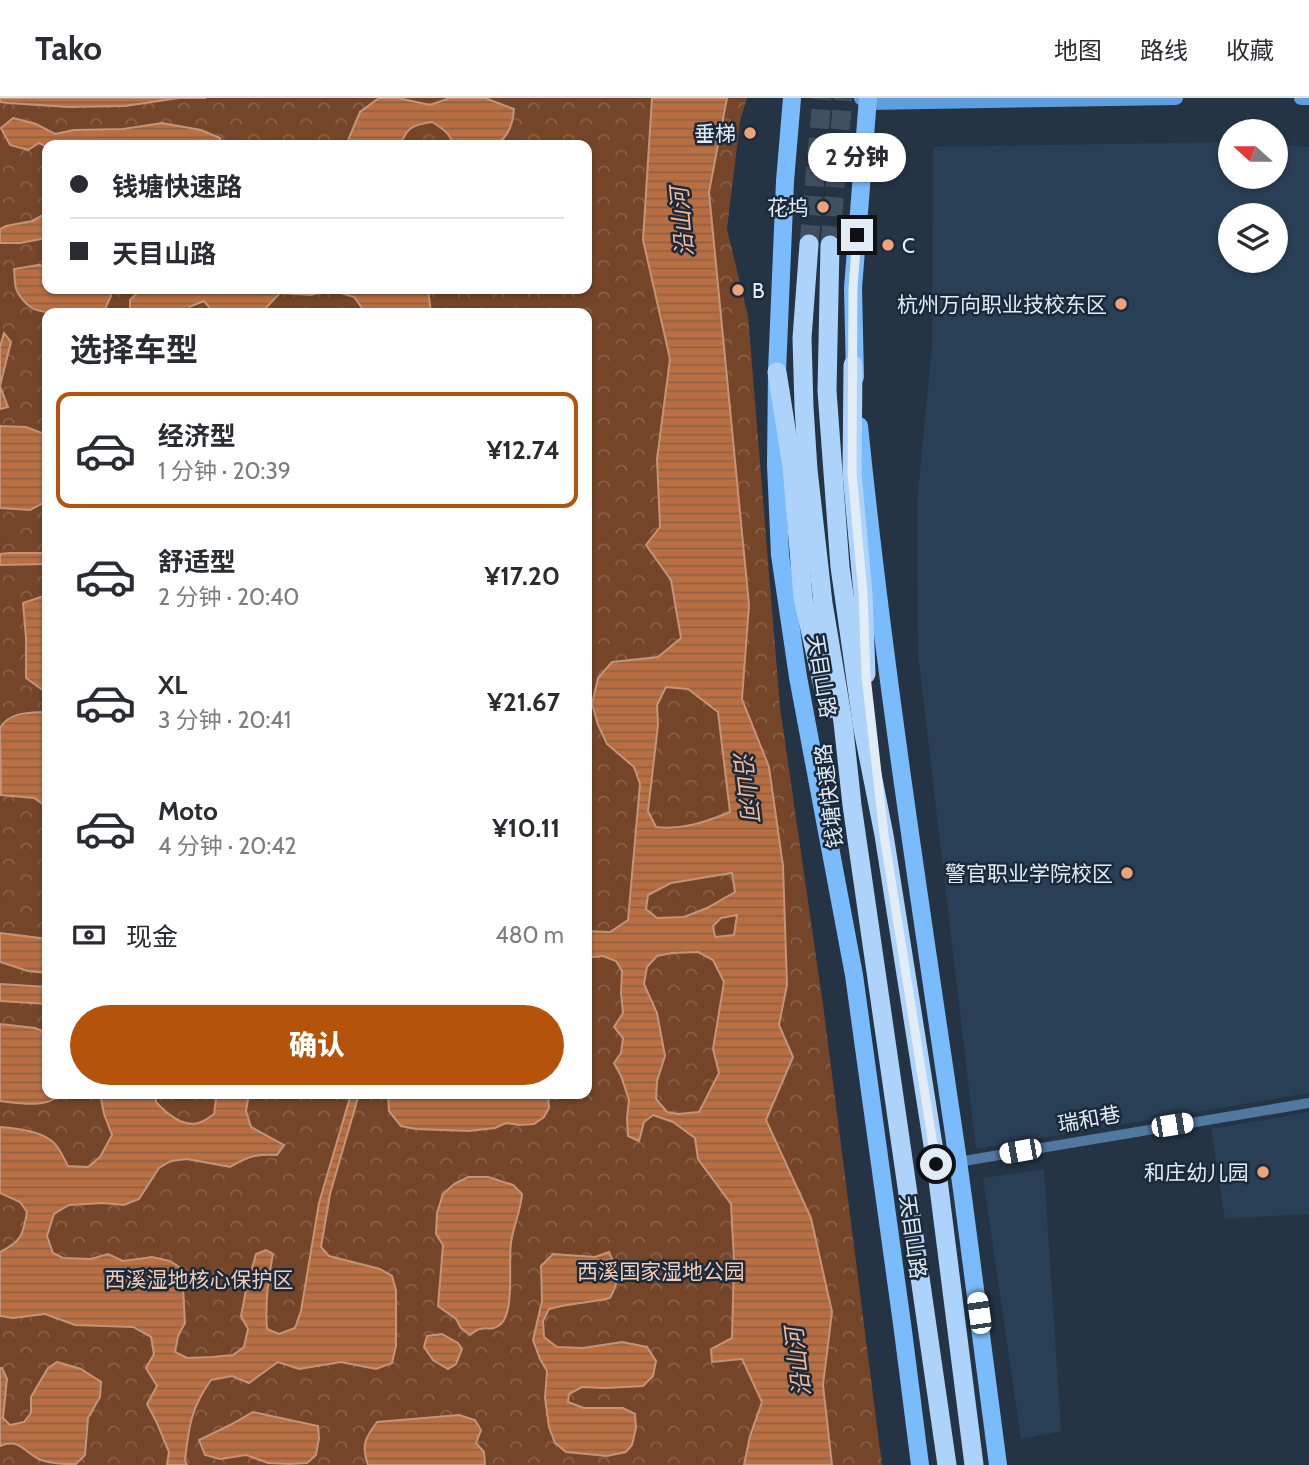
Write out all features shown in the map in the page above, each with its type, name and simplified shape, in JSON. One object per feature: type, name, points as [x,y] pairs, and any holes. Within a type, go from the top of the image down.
[{"type":"highway","name":"钱塘快速路","points":[[810,244],[802,338],[808,470],[823,603],[843,722],[852,805],[947,1465]]},
{"type":"highway","name":"钱塘快速路","points":[[830,245],[827,391],[840,567],[863,729],[884,835],[936,1164],[974,1465]]},
{"type":"highway","points":[[853,365],[852,473],[863,594],[866,676],[884,835]]},
{"type":"highway","points":[[777,372],[792,467],[803,598],[852,805]]},
{"type":"main road","name":"天目山路","points":[[792,98],[785,181],[777,372],[776,465],[780,555],[798,677],[854,975],[920,1465]]},
{"type":"main road","points":[[866,100],[853,288],[853,365],[868,504],[914,860],[998,1465]]},
{"type":"street","points":[[866,100],[1176,98]]},
{"type":"street","points":[[1301,98],[1309,98]]},
{"type":"street","name":"瑞和巷","points":[[958,1162],[1309,1103]]},
{"type":"shaded area","name":"警官职业学院校区","points":[[1218,142],[1218,189],[1288,189],[1288,146],[1309,147],[1309,1093],[976,1149],[918,654],[917,503],[932,346],[933,147]]},
{"type":"shaded area","name":"和庄幼儿园","points":[[1309,1112],[1309,1214],[1225,1219],[1211,1129]]},
{"type":"shaded area","points":[[1044,1169],[1061,1431],[1021,1439],[983,1178]]},
{"type":"green space","name":"西溪湿地核心保护区","points":[[0,98],[747,98],[740,121],[727,229],[748,316],[780,707],[824,1012],[882,1465],[0,1465]]},
{"type":"water","points":[[0,98],[179,98],[125,106],[68,107],[0,102]]},
{"type":"water","points":[[379,98],[398,98],[430,105],[450,98],[485,98],[514,109],[509,130],[501,140],[451,140],[443,129],[432,122],[412,128],[403,140],[348,140],[360,112]]},
{"type":"water","name":"沿山河","points":[[652,98],[727,98],[709,192],[749,605],[742,699],[769,767],[783,866],[787,985],[779,1025],[793,1057],[766,1120],[811,1218],[832,1312],[823,1385],[832,1465],[744,1465],[750,1436],[762,1402],[742,1359],[712,1362],[711,1349],[732,1338],[734,1261],[731,1204],[698,1159],[695,1138],[673,1122],[653,1115],[644,1122],[639,1141],[628,1136],[629,1100],[614,1063],[621,1053],[623,1038],[614,1027],[623,1013],[622,971],[616,961],[603,956],[592,957],[592,931],[610,932],[628,920],[640,784],[634,767],[607,744],[598,725],[592,704],[598,678],[612,662],[658,657],[681,638],[671,580],[646,545],[660,527],[657,459],[670,359],[643,240]],"holes":[[[666,687],[688,689],[718,712],[730,812],[694,824],[656,827],[648,811],[658,725],[657,705]],[[732,873],[735,892],[707,908],[684,917],[657,918],[646,909],[648,895],[671,883]],[[737,915],[734,935],[715,937],[713,926],[721,918]],[[698,952],[713,960],[724,982],[713,1049],[719,1073],[699,1112],[678,1114],[667,1112],[656,1099],[657,1081],[665,1056],[657,1013],[644,984],[647,967],[657,956]]]},
{"type":"water","points":[[13,118],[36,124],[55,134],[162,123],[201,130],[221,140],[42,140],[42,144],[39,143],[28,150],[10,145],[1,128]]},
{"type":"water","points":[[42,216],[42,239],[0,243],[0,229]]},
{"type":"water","points":[[42,265],[42,294],[111,296],[105,308],[38,310],[23,300],[17,291],[14,269]]},
{"type":"water","points":[[136,294],[279,294],[266,308],[210,308],[204,301],[189,308],[130,308],[130,300]]},
{"type":"water","points":[[344,294],[429,294],[430,308],[362,308],[354,297]]},
{"type":"water","points":[[4,333],[11,342],[0,386],[0,347]]},
{"type":"water","points":[[0,386],[8,407],[0,409]]},
{"type":"water","points":[[0,426],[26,427],[42,433],[42,504],[30,510],[0,508]]},
{"type":"water","points":[[42,553],[42,564],[0,565],[0,554]]},
{"type":"water","points":[[42,597],[42,689],[26,678],[23,603]]},
{"type":"water","points":[[42,712],[42,804],[34,798],[1,795],[0,728],[9,718]]},
{"type":"water","points":[[0,933],[42,938],[42,972],[0,962]]},
{"type":"water","points":[[0,984],[42,987],[42,1004],[0,1001]]},
{"type":"water","points":[[0,1024],[42,1031],[42,1099],[55,1099],[32,1104],[0,1101]]},
{"type":"water","points":[[101,1099],[156,1099],[169,1115],[192,1124],[202,1122],[214,1114],[216,1099],[248,1099],[246,1111],[251,1127],[284,1145],[277,1155],[253,1156],[230,1167],[187,1159],[171,1161],[159,1168],[139,1199],[124,1205],[69,1205],[54,1214],[47,1236],[53,1253],[63,1258],[91,1259],[108,1254],[123,1261],[152,1257],[170,1261],[182,1269],[185,1323],[178,1336],[175,1352],[187,1358],[212,1357],[233,1355],[244,1347],[248,1329],[241,1316],[246,1290],[256,1254],[266,1250],[273,1254],[267,1291],[267,1329],[279,1334],[295,1328],[301,1311],[319,1203],[350,1099],[358,1099],[330,1194],[321,1247],[329,1256],[380,1269],[392,1276],[396,1290],[396,1346],[392,1363],[376,1369],[341,1362],[299,1369],[278,1362],[249,1383],[232,1376],[211,1380],[192,1418],[185,1460],[187,1465],[167,1465],[169,1452],[147,1404],[157,1386],[146,1368],[154,1354],[151,1337],[133,1327],[75,1325],[45,1314],[13,1318],[0,1316],[0,1252],[20,1236],[27,1212],[20,1202],[0,1193],[0,1127],[44,1136],[55,1144],[68,1166],[88,1167],[100,1157],[112,1135]]},
{"type":"water","points":[[388,1099],[548,1099],[549,1108],[544,1117],[534,1124],[506,1123],[495,1128],[469,1131],[401,1126],[389,1111]]},
{"type":"water","points":[[468,1177],[488,1177],[513,1185],[522,1194],[511,1243],[510,1298],[505,1317],[498,1326],[479,1329],[470,1335],[461,1328],[456,1319],[438,1306],[443,1245],[436,1234],[437,1213],[443,1194]]},
{"type":"water","points":[[609,1252],[617,1275],[610,1298],[549,1309],[543,1321],[544,1337],[557,1347],[583,1348],[622,1342],[647,1347],[656,1361],[653,1376],[643,1386],[582,1387],[569,1394],[568,1402],[584,1408],[623,1408],[635,1414],[636,1428],[632,1445],[626,1452],[607,1456],[566,1452],[555,1443],[549,1427],[545,1398],[547,1371],[533,1340],[542,1301],[541,1266],[553,1254],[595,1257]]},
{"type":"water","points":[[442,1334],[458,1343],[462,1349],[456,1364],[448,1369],[433,1360],[424,1347],[427,1336]]},
{"type":"water","points":[[57,1362],[81,1369],[101,1382],[100,1397],[88,1418],[85,1455],[76,1464],[41,1460],[18,1445],[0,1446],[0,1368],[7,1379],[3,1418],[10,1425],[24,1422],[31,1413],[31,1397],[48,1368]]},
{"type":"water","points":[[253,1412],[318,1426],[316,1455],[307,1463],[290,1464],[268,1463],[246,1455],[220,1459],[205,1455],[199,1440]]},
{"type":"water","points":[[459,1415],[475,1420],[481,1430],[476,1443],[484,1452],[485,1465],[368,1465],[365,1442],[377,1422]]},
{"type":"tunnel","points":[[809,244],[822,98]]},
{"type":"tunnel","points":[[830,245],[843,98]]},
{"type":"place","name":"垂梯","points":[[750,133]]},
{"type":"place","name":"花坞","points":[[823,207]]},
{"type":"place","name":"C","points":[[888,245]]},
{"type":"place","name":"B","points":[[738,290]]},
{"type":"place","name":"杭州万向职业技校东区","points":[[1121,304]]},
{"type":"place","name":"警官职业学院校区","points":[[1127,873]]},
{"type":"place","name":"和庄幼儿园","points":[[1263,1172]]},
{"type":"route","points":[[857,235],[853,288],[852,473],[863,594],[866,676],[884,835],[936,1164]]},
{"type":"park label","name":"西溪国家湿地公园","points":[[661,1271]]}]
